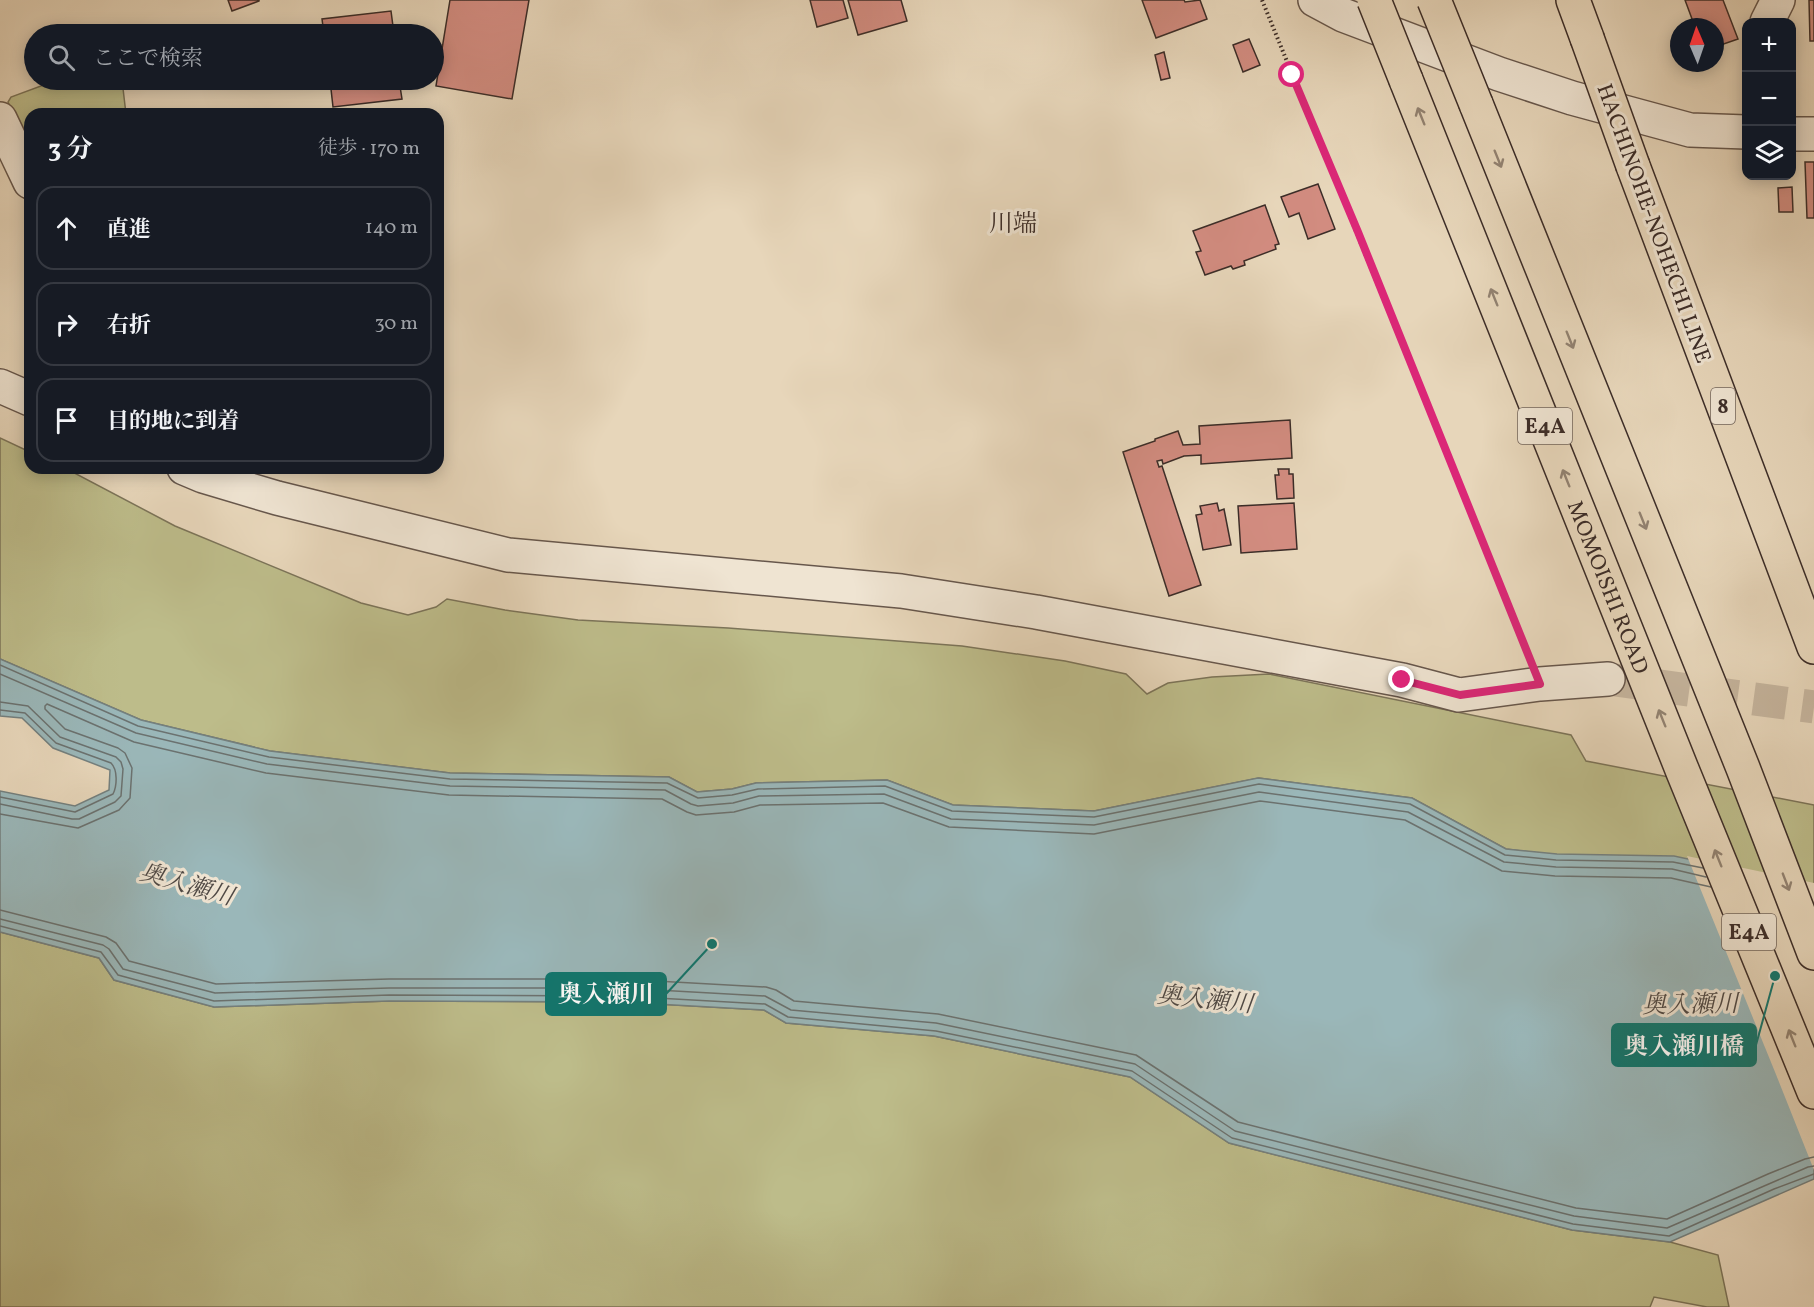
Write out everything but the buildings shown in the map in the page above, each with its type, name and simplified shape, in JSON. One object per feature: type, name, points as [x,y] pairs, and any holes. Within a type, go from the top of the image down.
[{"type":"main road","name":"MOMOISHI ROAD","points":[[1374,0],[1683,772],[1814,1092]]},
{"type":"main road","name":"E4A","points":[[1434,0],[1743,768],[1814,953]]},
{"type":"main road","name":"HACHINOHE-NOHECHI LINE","points":[[1573,0],[1814,647]]},
{"type":"street","points":[[1314,0],[1343,15],[1572,99],[1690,130],[1742,132]]},
{"type":"street","points":[[1769,18],[1778,0]]},
{"type":"street","points":[[0,119],[24,169]]},
{"type":"street","points":[[1796,134],[1814,134]]},
{"type":"street","points":[[0,386],[24,396]]},
{"type":"street","points":[[198,474],[277,498],[508,555],[901,591],[1036,612],[1402,680],[1460,695],[1540,684],[1608,679]]},
{"type":"street","points":[[263,474],[277,498]]},
{"type":"path","points":[[1262,0],[1363,243],[1540,684]]},
{"type":"shaded area","points":[[30,90],[123,90],[125,108],[24,108],[24,138],[8,102],[11,97]]},
{"type":"shaded area","points":[[0,438],[24,449],[24,474],[76,474],[175,526],[361,603],[408,615],[436,607],[447,599],[578,620],[728,628],[962,646],[1065,661],[1126,674],[1147,694],[1168,683],[1212,677],[1269,674],[1571,735],[1586,761],[1814,805],[1814,886],[1506,849],[1412,798],[1259,778],[1094,811],[953,805],[887,780],[756,783],[732,789],[697,792],[669,777],[450,773],[270,751],[141,720],[0,659]]},
{"type":"shaded area","points":[[0,932],[99,958],[114,980],[214,1007],[389,1001],[620,1002],[764,1010],[786,1023],[934,1036],[1130,1077],[1229,1143],[1572,1230],[1670,1242],[1718,1255],[1729,1307],[1707,1307],[1654,1297],[1650,1307],[0,1307]]},
{"type":"water","points":[[0,659],[141,720],[270,751],[450,773],[669,777],[697,792],[732,789],[756,783],[887,780],[953,805],[1094,811],[1258,778],[1412,798],[1506,849],[1557,854],[1674,856],[1814,886],[1814,1179],[1670,1242],[1572,1230],[1229,1143],[1130,1077],[934,1036],[786,1023],[764,1010],[620,1002],[389,1001],[214,1007],[114,980],[99,958],[0,932],[0,791],[75,806],[109,790],[110,770],[53,748],[22,718],[0,716]]},
{"type":"pier","points":[[1687,856],[1814,883],[1814,1170],[1775,1072]]},
{"type":"tunnel","points":[[1608,679],[1814,707]]},
{"type":"place","name":"奥入瀬川","points":[[712,944]]},
{"type":"place","name":"奥入瀬川橋","points":[[1775,976]]},
{"type":"district","name":"川端","points":[[1013,223]]},
{"type":"route","points":[[1292,75],[1358,232],[1540,684],[1460,695],[1402,680]]}]
